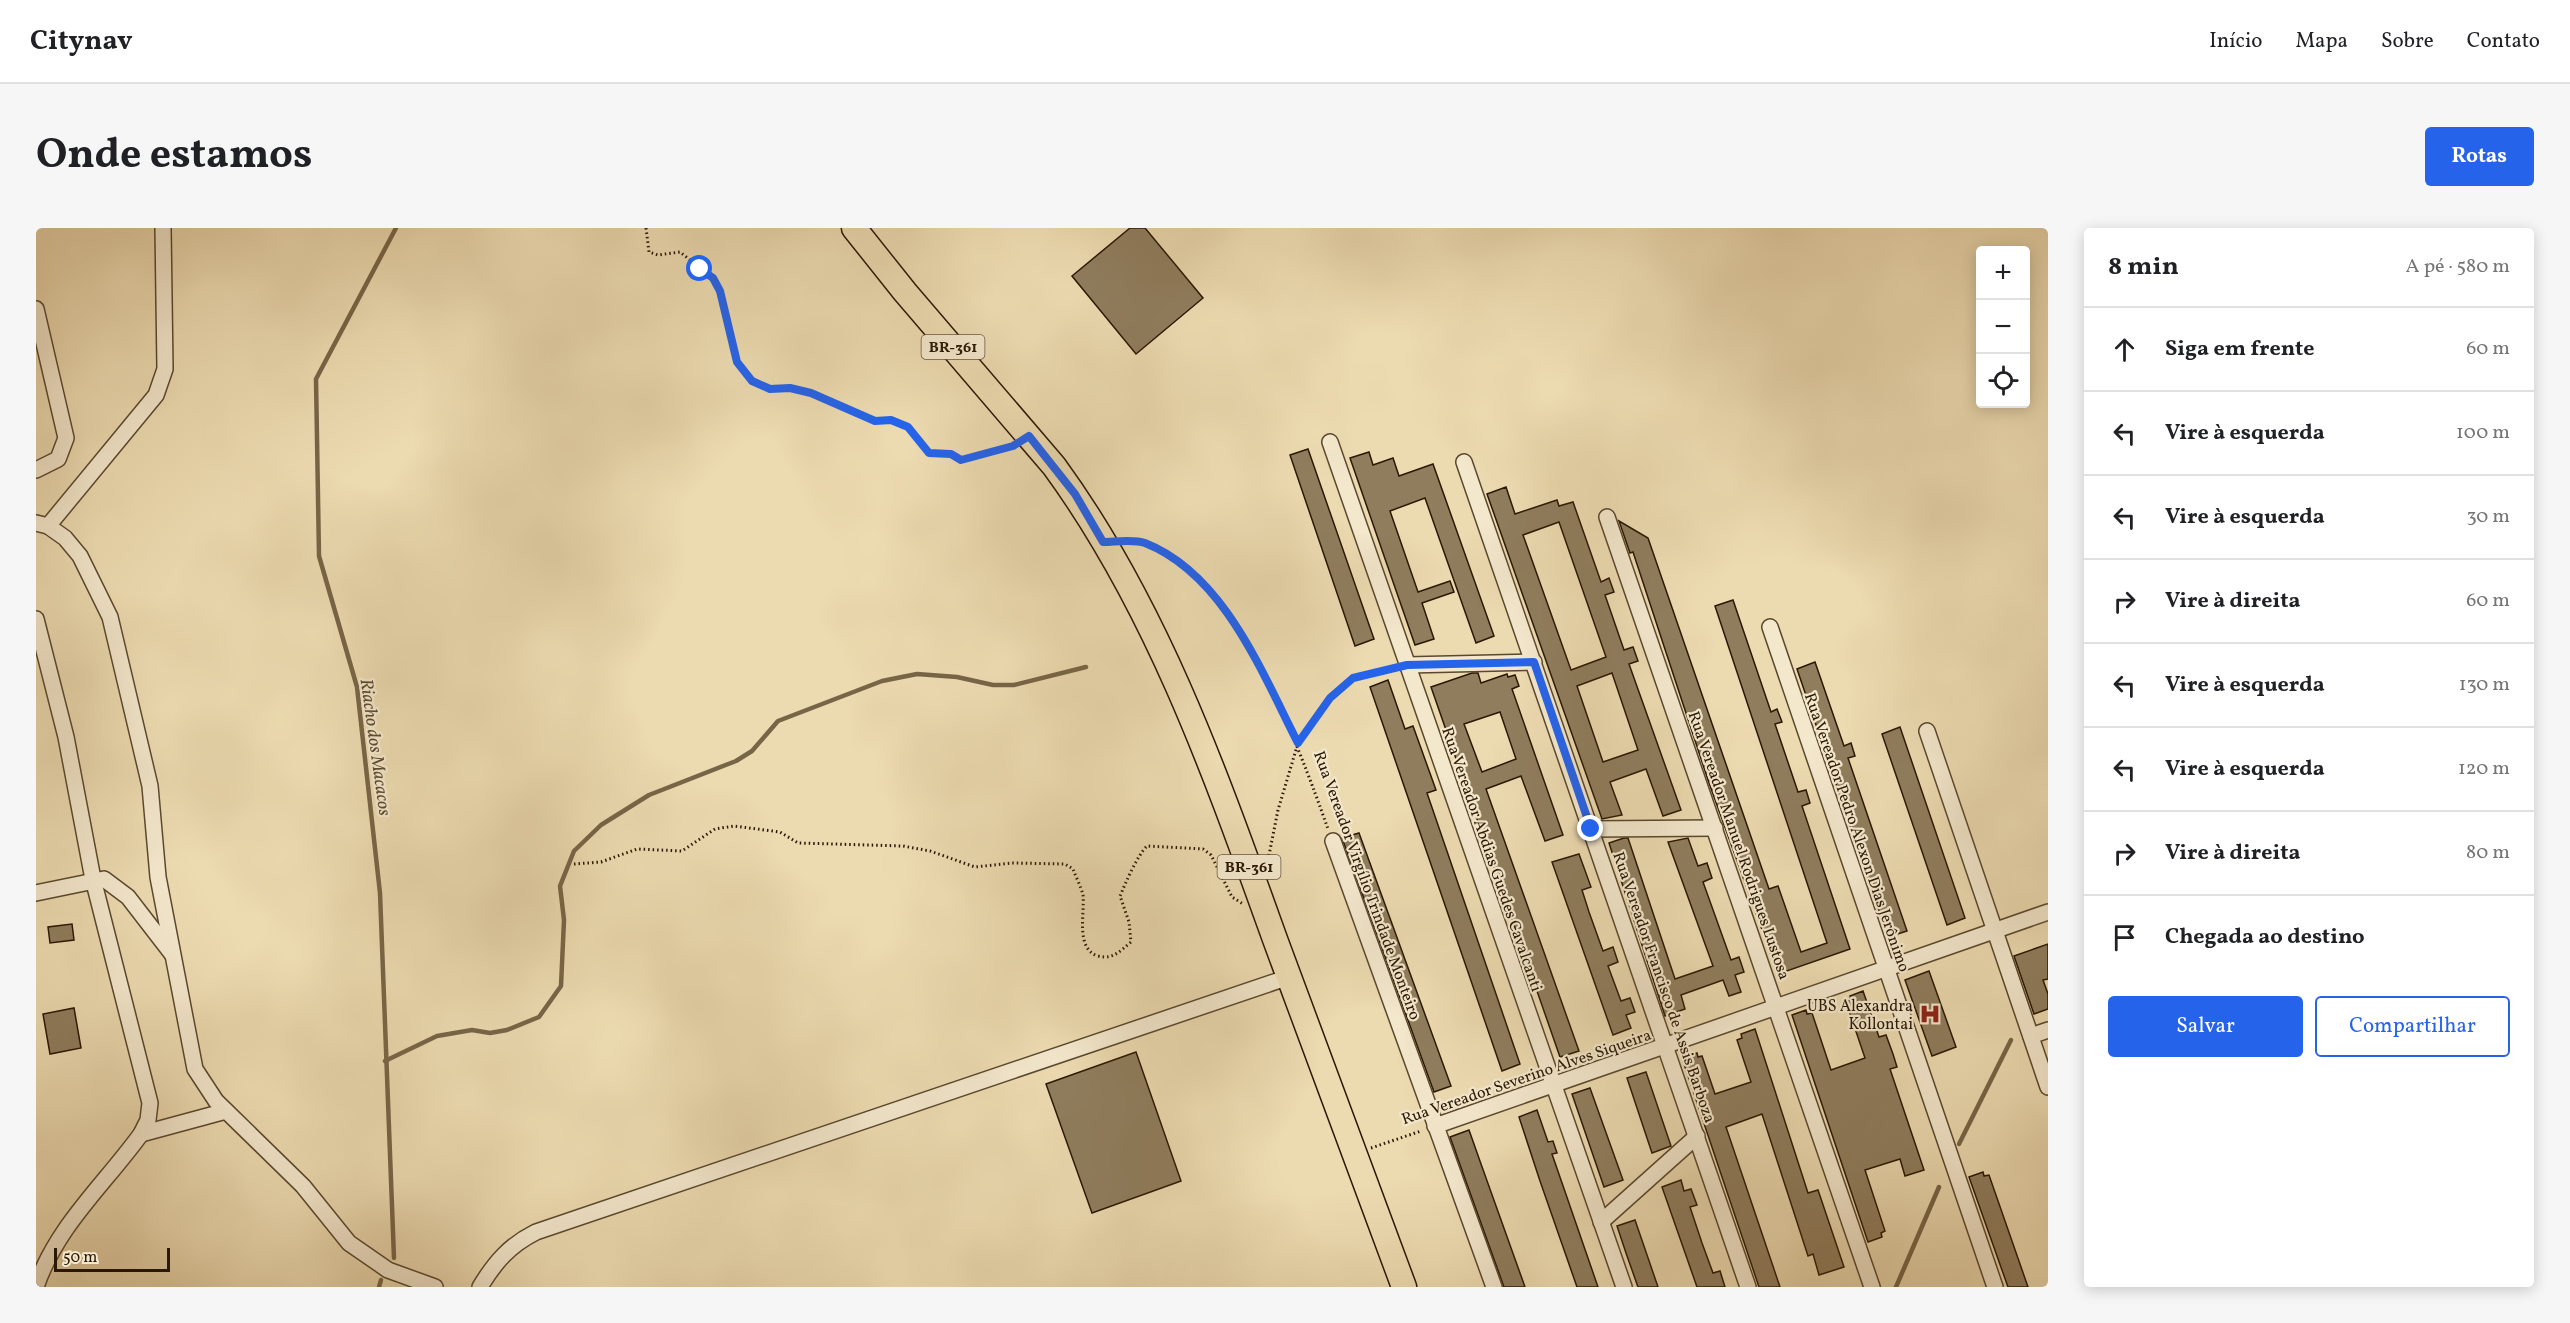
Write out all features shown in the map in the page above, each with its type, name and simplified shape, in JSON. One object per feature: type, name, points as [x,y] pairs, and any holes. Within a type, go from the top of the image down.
[{"type":"main road","name":"BR-361","points":[[854,228],[1075,494],[1157,641],[1209,760],[1404,1287]]},
{"type":"street","points":[[163,228],[165,369],[156,395],[42,524],[65,538],[80,556],[110,617],[150,786],[158,877],[176,959],[195,1069],[204,1086],[226,1111],[303,1186],[349,1243],[388,1270],[435,1287]]},
{"type":"street","points":[[36,309],[66,438],[58,459],[36,470]]},
{"type":"street","name":"Rua Vereador Abdias Guedes Cavalcanti","points":[[1330,442],[1624,1287]]},
{"type":"street","name":"Rua Vereador Francisco de Assis Barboza","points":[[1464,462],[1748,1287]]},
{"type":"street","name":"Rua Vereador Manuel Rodrigues Lustosa","points":[[1607,517],[1778,1006],[1872,1287]]},
{"type":"street","points":[[36,619],[66,737],[93,879],[147,1085],[149,1111],[141,1134],[65,1228],[44,1262],[36,1287]]},
{"type":"street","name":"Rua Vereador Pedro Alexon Dias Jerônimo","points":[[1770,627],[1884,968],[1995,1287]]},
{"type":"street","points":[[1407,665],[1534,662]]},
{"type":"street","points":[[1926,731],[2048,1087]]},
{"type":"street","points":[[1591,829],[1715,828]]},
{"type":"street","name":"Rua Vereador Virgílio Trindade Monteiro","points":[[1333,842],[1494,1287]]},
{"type":"street","points":[[36,893],[93,879],[104,879],[128,897],[176,959]]},
{"type":"street","name":"Rua Vereador Severino Alves Siqueira","points":[[1435,1126],[2048,912]]},
{"type":"street","points":[[480,1287],[493,1265],[515,1242],[536,1232],[1289,977]]},
{"type":"street","points":[[2031,1036],[2048,1030]]},
{"type":"street","points":[[141,1134],[226,1111]]},
{"type":"street","points":[[1601,1222],[1696,1136]]},
{"type":"path","points":[[646,228],[649,252],[657,255],[680,252],[713,278],[720,291],[737,362],[752,381],[770,389],[790,388],[811,393],[875,421],[891,420],[908,427],[929,453],[951,454],[961,460],[1013,446],[1029,436]]},
{"type":"path","name":"Rua Vereador Virgílio Trindade Monteiro","points":[[1103,542],[1143,542],[1188,567],[1244,635],[1298,743],[1333,842]]},
{"type":"path","points":[[1267,865],[1278,810],[1298,743],[1330,698],[1353,678],[1407,665]]},
{"type":"path","points":[[574,864],[601,862],[637,849],[682,851],[715,829],[734,826],[780,832],[798,843],[903,846],[930,851],[975,867],[1012,863],[1065,864],[1073,868],[1083,894],[1083,931],[1088,949],[1094,955],[1107,958],[1115,955],[1131,942],[1129,922],[1120,896],[1134,872],[1140,854],[1147,846],[1203,849],[1211,855],[1232,897],[1238,903],[1248,905],[1260,898]]},
{"type":"path","name":"Rua Vereador Severino Alves Siqueira","points":[[1355,1154],[1435,1126]]},
{"type":"building","points":[[1130,228],[1145,228],[1203,298],[1136,354],[1072,276]]},
{"type":"building","points":[[1308,449],[1374,639],[1355,646],[1290,455]]},
{"type":"building","points":[[1369,452],[1373,465],[1393,458],[1399,476],[1433,464],[1494,636],[1476,643],[1425,498],[1390,511],[1418,592],[1450,581],[1454,592],[1422,603],[1434,639],[1415,645],[1350,458]]},
{"type":"building","points":[[1506,487],[1515,514],[1557,500],[1559,506],[1573,502],[1601,582],[1609,578],[1614,592],[1605,595],[1624,650],[1633,647],[1638,661],[1629,664],[1681,810],[1663,816],[1646,769],[1610,782],[1622,815],[1602,819],[1487,494]],"holes":[[[1559,522],[1606,657],[1571,670],[1523,535]],[[1612,673],[1638,750],[1603,762],[1577,686]]]},
{"type":"building","points":[[1619,521],[1648,538],[1769,889],[1778,886],[1801,952],[1827,943],[1715,606],[1733,600],[1771,712],[1777,709],[1782,722],[1775,724],[1798,792],[1806,790],[1810,803],[1802,806],[1850,949],[1778,974],[1709,783],[1633,552],[1630,553]]},
{"type":"building","points":[[1815,662],[1844,746],[1851,743],[1855,756],[1848,758],[1907,931],[1888,937],[1797,669]]},
{"type":"building","points":[[1472,673],[1478,673],[1481,683],[1507,674],[1508,677],[1515,675],[1519,686],[1512,689],[1563,835],[1545,841],[1521,776],[1486,789],[1579,1051],[1560,1057],[1431,687]],"holes":[[[1500,712],[1516,759],[1482,772],[1464,724]]]},
{"type":"building","points":[[1388,680],[1405,729],[1413,726],[1436,790],[1427,793],[1520,1064],[1502,1071],[1370,687]]},
{"type":"building","points":[[1900,727],[1965,918],[1947,925],[1882,734]]},
{"type":"building","points":[[1359,833],[1451,1086],[1434,1092],[1342,838]]},
{"type":"building","points":[[1628,838],[1675,979],[1713,966],[1668,842],[1688,838],[1698,866],[1707,863],[1712,878],[1703,882],[1731,960],[1739,957],[1744,972],[1735,975],[1741,992],[1729,996],[1723,980],[1681,995],[1685,1009],[1665,1016],[1609,843]]},
{"type":"building","points":[[1579,854],[1591,887],[1582,890],[1603,951],[1613,947],[1618,962],[1608,966],[1621,1001],[1630,998],[1635,1012],[1626,1015],[1631,1028],[1613,1035],[1552,862]]},
{"type":"building","points":[[72,924],[74,940],[50,943],[48,927]]},
{"type":"building","points":[[2048,944],[2048,979],[2043,980],[2048,994],[2048,1009],[2034,1014],[2014,956]]},
{"type":"building","name":"UBS Alexandra Kollontai","points":[[1929,971],[1956,1047],[1932,1056],[1905,980]]},
{"type":"building","points":[[1863,991],[1879,1037],[1886,1035],[1893,1054],[1897,1067],[1890,1069],[1924,1170],[1905,1176],[1900,1159],[1865,1170],[1885,1231],[1881,1233],[1882,1237],[1868,1242],[1792,1015],[1806,1010],[1807,1014],[1812,1013],[1831,1070],[1865,1058],[1846,1002],[1851,1000],[1850,996]]},
{"type":"building","points":[[74,1008],[81,1048],[50,1054],[43,1014]]},
{"type":"building","points":[[1755,1029],[1808,1193],[1818,1190],[1844,1267],[1819,1275],[1813,1254],[1808,1256],[1762,1114],[1726,1127],[1780,1287],[1759,1287],[1682,1058],[1697,1053],[1698,1057],[1702,1056],[1715,1094],[1751,1082],[1737,1040],[1742,1038],[1741,1034]]},
{"type":"building","points":[[1136,1052],[1181,1181],[1092,1213],[1046,1084]]},
{"type":"building","points":[[1646,1072],[1671,1146],[1652,1153],[1627,1078]]},
{"type":"building","points":[[1590,1088],[1623,1180],[1604,1187],[1572,1094]]},
{"type":"building","points":[[1537,1110],[1548,1142],[1553,1141],[1557,1153],[1552,1154],[1598,1287],[1577,1287],[1540,1181],[1519,1117]]},
{"type":"building","points":[[1469,1130],[1525,1287],[1504,1287],[1450,1137]]},
{"type":"building","points":[[1983,1172],[1984,1176],[1989,1175],[2028,1287],[2008,1287],[1969,1177]]},
{"type":"building","points":[[1681,1180],[1684,1191],[1691,1189],[1697,1205],[1690,1207],[1702,1243],[1713,1273],[1720,1271],[1725,1287],[1697,1287],[1662,1187]]},
{"type":"building","points":[[1635,1220],[1658,1287],[1638,1287],[1626,1253],[1617,1226]]},
{"type":"waterway","name":"Riacho dos Macacos","points":[[394,1258],[380,893],[357,687],[319,556],[316,379],[396,228]]},
{"type":"waterway","points":[[385,1061],[437,1036],[472,1030],[490,1033],[507,1030],[539,1017],[561,986],[564,920],[560,886],[574,851],[601,825],[649,795],[736,761],[752,751],[778,721],[882,681],[917,674],[957,677],[993,685],[1014,685],[1086,667]]},
{"type":"waterway","points":[[1959,1144],[2011,1040]]},
{"type":"waterway","points":[[1896,1287],[1939,1187]]},
{"type":"waterway","name":"Riacho dos Macacos","points":[[379,1287],[381,1280]]},
{"type":"place","name":"UBS Alexandra Kollontai","points":[[1930,1014]]},
{"type":"route","points":[[700,269],[713,278],[720,291],[737,362],[752,381],[770,389],[790,388],[811,393],[875,421],[891,420],[908,427],[929,453],[951,454],[961,460],[980,457],[988,450],[1013,446],[1029,436],[1075,494],[1103,542],[1143,542],[1188,567],[1244,635],[1298,743],[1330,698],[1353,678],[1407,665],[1534,662],[1591,829]]}]
